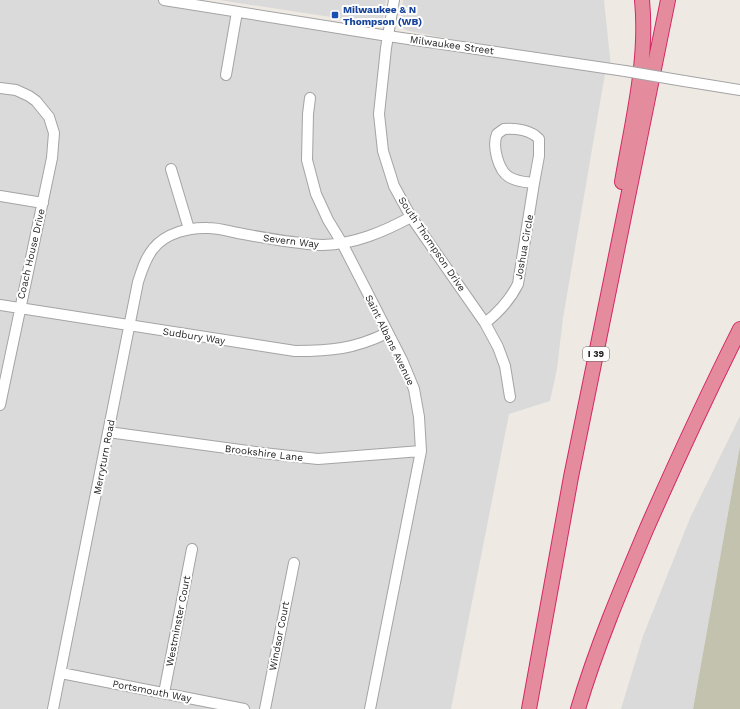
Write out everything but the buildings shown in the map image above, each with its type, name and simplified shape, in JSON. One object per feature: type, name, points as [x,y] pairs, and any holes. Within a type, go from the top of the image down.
[{"type":"highway","points":[[571,477],[642,69],[644,24],[642,0]]},
{"type":"highway","name":"I 39","points":[[529,709],[571,477],[668,0]]},
{"type":"highway","points":[[578,709],[603,633],[624,581],[681,452],[740,329]]},
{"type":"street","name":"Milwaukee Street","points":[[164,0],[191,2],[237,12],[740,90]]},
{"type":"street","name":"South Thompson Drive","points":[[394,0],[378,114],[383,151],[394,186],[412,217],[485,323],[498,347],[505,366],[510,397]]},
{"type":"street","points":[[226,75],[237,12]]},
{"type":"street","name":"Coach House Drive","points":[[0,88],[22,92],[36,101],[48,116],[54,133],[52,158],[0,405]]},
{"type":"street","name":"Saint Albans Avenue","points":[[310,98],[308,114],[307,160],[316,194],[328,220],[342,243],[402,360],[414,389],[420,417],[420,451],[370,709]]},
{"type":"street","name":"Joshua Circle","points":[[485,323],[496,314],[511,297],[518,284],[539,156],[539,139],[531,133],[522,130],[501,130],[497,134],[495,143],[496,154],[502,170],[511,178],[518,181],[534,183]]},
{"type":"street","points":[[170,169],[189,229]]},
{"type":"street","points":[[0,196],[43,203]]},
{"type":"street","name":"Severn Way","points":[[189,229],[208,228],[280,241],[321,245],[342,243],[369,237],[412,217]]},
{"type":"street","name":"Merryturn Road","points":[[53,709],[138,282],[143,265],[154,247],[172,234],[189,229]]},
{"type":"street","name":"Sudbury Way","points":[[0,305],[295,352],[328,351],[355,346],[387,333]]},
{"type":"street","name":"Brookshire Lane","points":[[108,432],[318,459],[420,451]]},
{"type":"street","name":"Westminster Court","points":[[164,693],[192,549]]},
{"type":"street","name":"Windsor Court","points":[[264,709],[294,564]]},
{"type":"street","name":"Portsmouth Way","points":[[60,673],[244,709]]},
{"type":"shaded area","points":[[0,0],[164,0],[606,68],[563,318],[557,369],[550,401],[509,414],[451,709],[0,709]]},
{"type":"shaded area","points":[[219,0],[386,0],[383,19],[376,24]]},
{"type":"shaded area","points":[[403,0],[604,0],[611,67],[513,51],[409,31],[404,29],[400,24]]},
{"type":"shaded area","points":[[740,416],[740,446],[693,709],[621,709],[643,636],[690,518]]},
{"type":"shaded area","points":[[740,446],[740,709],[693,709]]},
{"type":"place","name":"Milwaukee & N Thompson (WB)","points":[[335,15]]}]
